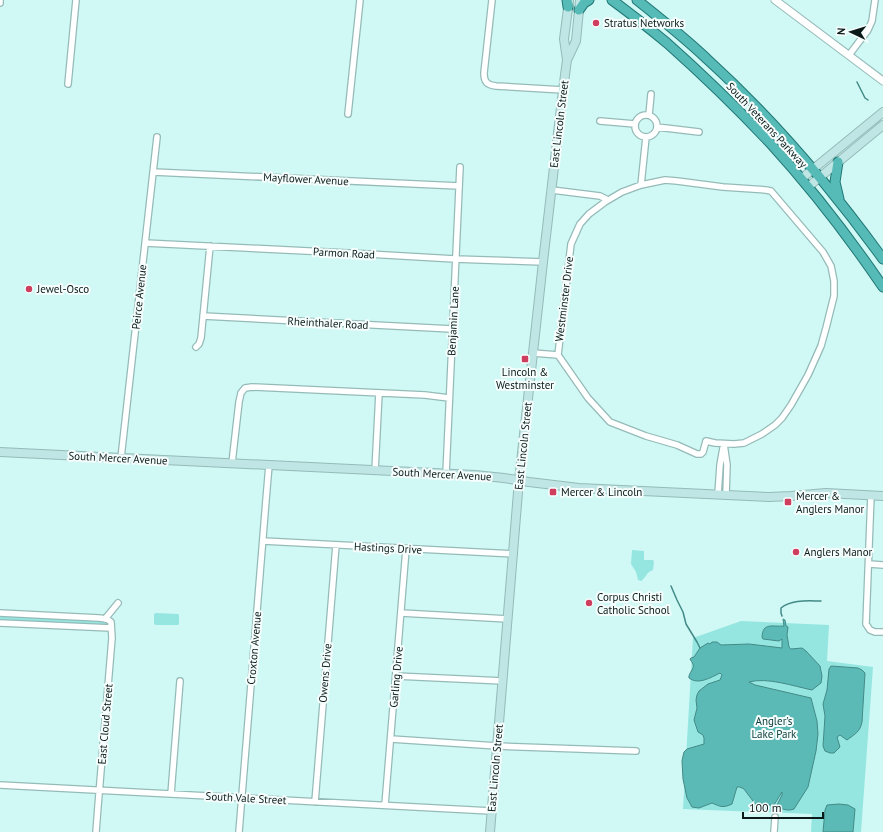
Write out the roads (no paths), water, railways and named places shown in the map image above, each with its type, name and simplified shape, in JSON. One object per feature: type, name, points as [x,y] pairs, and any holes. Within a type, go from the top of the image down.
[{"type":"highway","points":[[579,10],[588,0]]},
{"type":"highway","name":"South Veterans Parkway","points":[[612,0],[666,42],[715,87],[772,144],[808,187],[863,258],[883,287]]},
{"type":"highway","name":"South Veterans Parkway","points":[[638,0],[709,60],[762,112],[839,200],[883,260]]},
{"type":"highway","points":[[838,162],[835,182],[839,200]]},
{"type":"main road","name":"East Lincoln Street","points":[[567,60],[576,41],[580,0]]},
{"type":"main road","name":"East Lincoln Street","points":[[490,832],[520,480],[543,262],[567,60],[564,39],[568,2]]},
{"type":"main road","points":[[801,179],[883,112]]},
{"type":"main road","points":[[808,187],[883,125]]},
{"type":"main road","name":"South Mercer Avenue","points":[[0,452],[475,475],[579,488],[769,497],[826,493],[883,496]]},
{"type":"street","points":[[68,84],[76,0]]},
{"type":"street","points":[[348,114],[360,0]]},
{"type":"street","points":[[492,0],[484,73],[486,82],[490,86],[563,90]]},
{"type":"street","points":[[775,0],[883,81]]},
{"type":"street","points":[[849,55],[868,30],[872,21],[875,0]]},
{"type":"street","points":[[649,115],[651,94]]},
{"type":"street","points":[[649,115],[656,121],[657,127],[654,133],[646,137],[639,134],[635,128],[635,124],[641,116],[649,115]]},
{"type":"street","points":[[600,120],[635,124]]},
{"type":"street","points":[[657,127],[699,132]]},
{"type":"street","name":"Peirce Avenue","points":[[121,458],[157,137]]},
{"type":"street","points":[[641,185],[646,137]]},
{"type":"street","name":"Benjamin Lane","points":[[446,474],[460,168]]},
{"type":"street","name":"Mayflower Avenue","points":[[153,172],[459,186]]},
{"type":"street","name":"Westminster Drive","points":[[665,180],[771,191],[823,252],[831,266],[835,289],[828,321],[821,346],[812,368],[782,418],[775,425],[762,434],[744,443],[724,444],[706,441],[703,452],[701,454],[697,454],[677,445],[646,436],[610,422],[588,398],[558,355],[571,244],[580,224],[588,214],[608,200],[622,192],[641,185],[665,180]]},
{"type":"street","points":[[552,190],[600,196],[608,200]]},
{"type":"street","name":"Parmon Road","points":[[145,243],[543,262]]},
{"type":"street","points":[[196,347],[201,338],[210,246]]},
{"type":"street","name":"Rheinthaler Road","points":[[203,316],[452,329]]},
{"type":"street","points":[[533,353],[558,355]]},
{"type":"street","points":[[232,463],[239,402],[241,393],[246,388],[252,387],[425,395],[449,398]]},
{"type":"street","points":[[375,471],[379,393]]},
{"type":"street","points":[[722,495],[720,465],[724,444]]},
{"type":"street","name":"Croxton Avenue","points":[[239,832],[268,465]]},
{"type":"street","points":[[871,495],[866,624],[868,629],[875,632],[883,632]]},
{"type":"street","name":"Hastings Drive","points":[[263,541],[514,554]]},
{"type":"street","name":"Owens Drive","points":[[315,802],[336,545]]},
{"type":"street","name":"Garling Drive","points":[[385,805],[406,549]]},
{"type":"street","points":[[869,564],[883,565]]},
{"type":"street","points":[[105,619],[118,603]]},
{"type":"street","points":[[0,613],[107,619],[111,622],[111,628],[0,623]]},
{"type":"street","points":[[401,613],[508,619]]},
{"type":"street","name":"East Cloud Street","points":[[96,832],[111,645],[111,628]]},
{"type":"street","points":[[396,676],[503,681]]},
{"type":"street","points":[[171,794],[180,682]]},
{"type":"street","points":[[391,739],[498,746],[636,751]]},
{"type":"street","name":"South Vale Street","points":[[0,785],[492,811]]},
{"type":"street","points":[[774,832],[775,817]]},
{"type":"waterway","points":[[857,82],[865,98],[868,100]]},
{"type":"waterway","points":[[671,586],[683,612],[686,624],[700,648]]},
{"type":"waterway","points":[[782,616],[781,608],[790,603],[801,601],[821,601]]},
{"type":"place","name":"Stratus Networks","points":[[596,23]]},
{"type":"place","name":"Jewel-Osco","points":[[29,289]]},
{"type":"place","name":"Lincoln & Westminster","points":[[525,359]]},
{"type":"place","name":"Mercer & Lincoln","points":[[553,492]]},
{"type":"place","name":"Mercer & Anglers Manor","points":[[788,502]]},
{"type":"place","name":"Anglers Manor","points":[[796,552]]},
{"type":"place","name":"Corpus Christi Catholic School","points":[[589,603]]},
{"type":"park label","name":"Angler’s Lake Park","points":[[774,727]]}]
